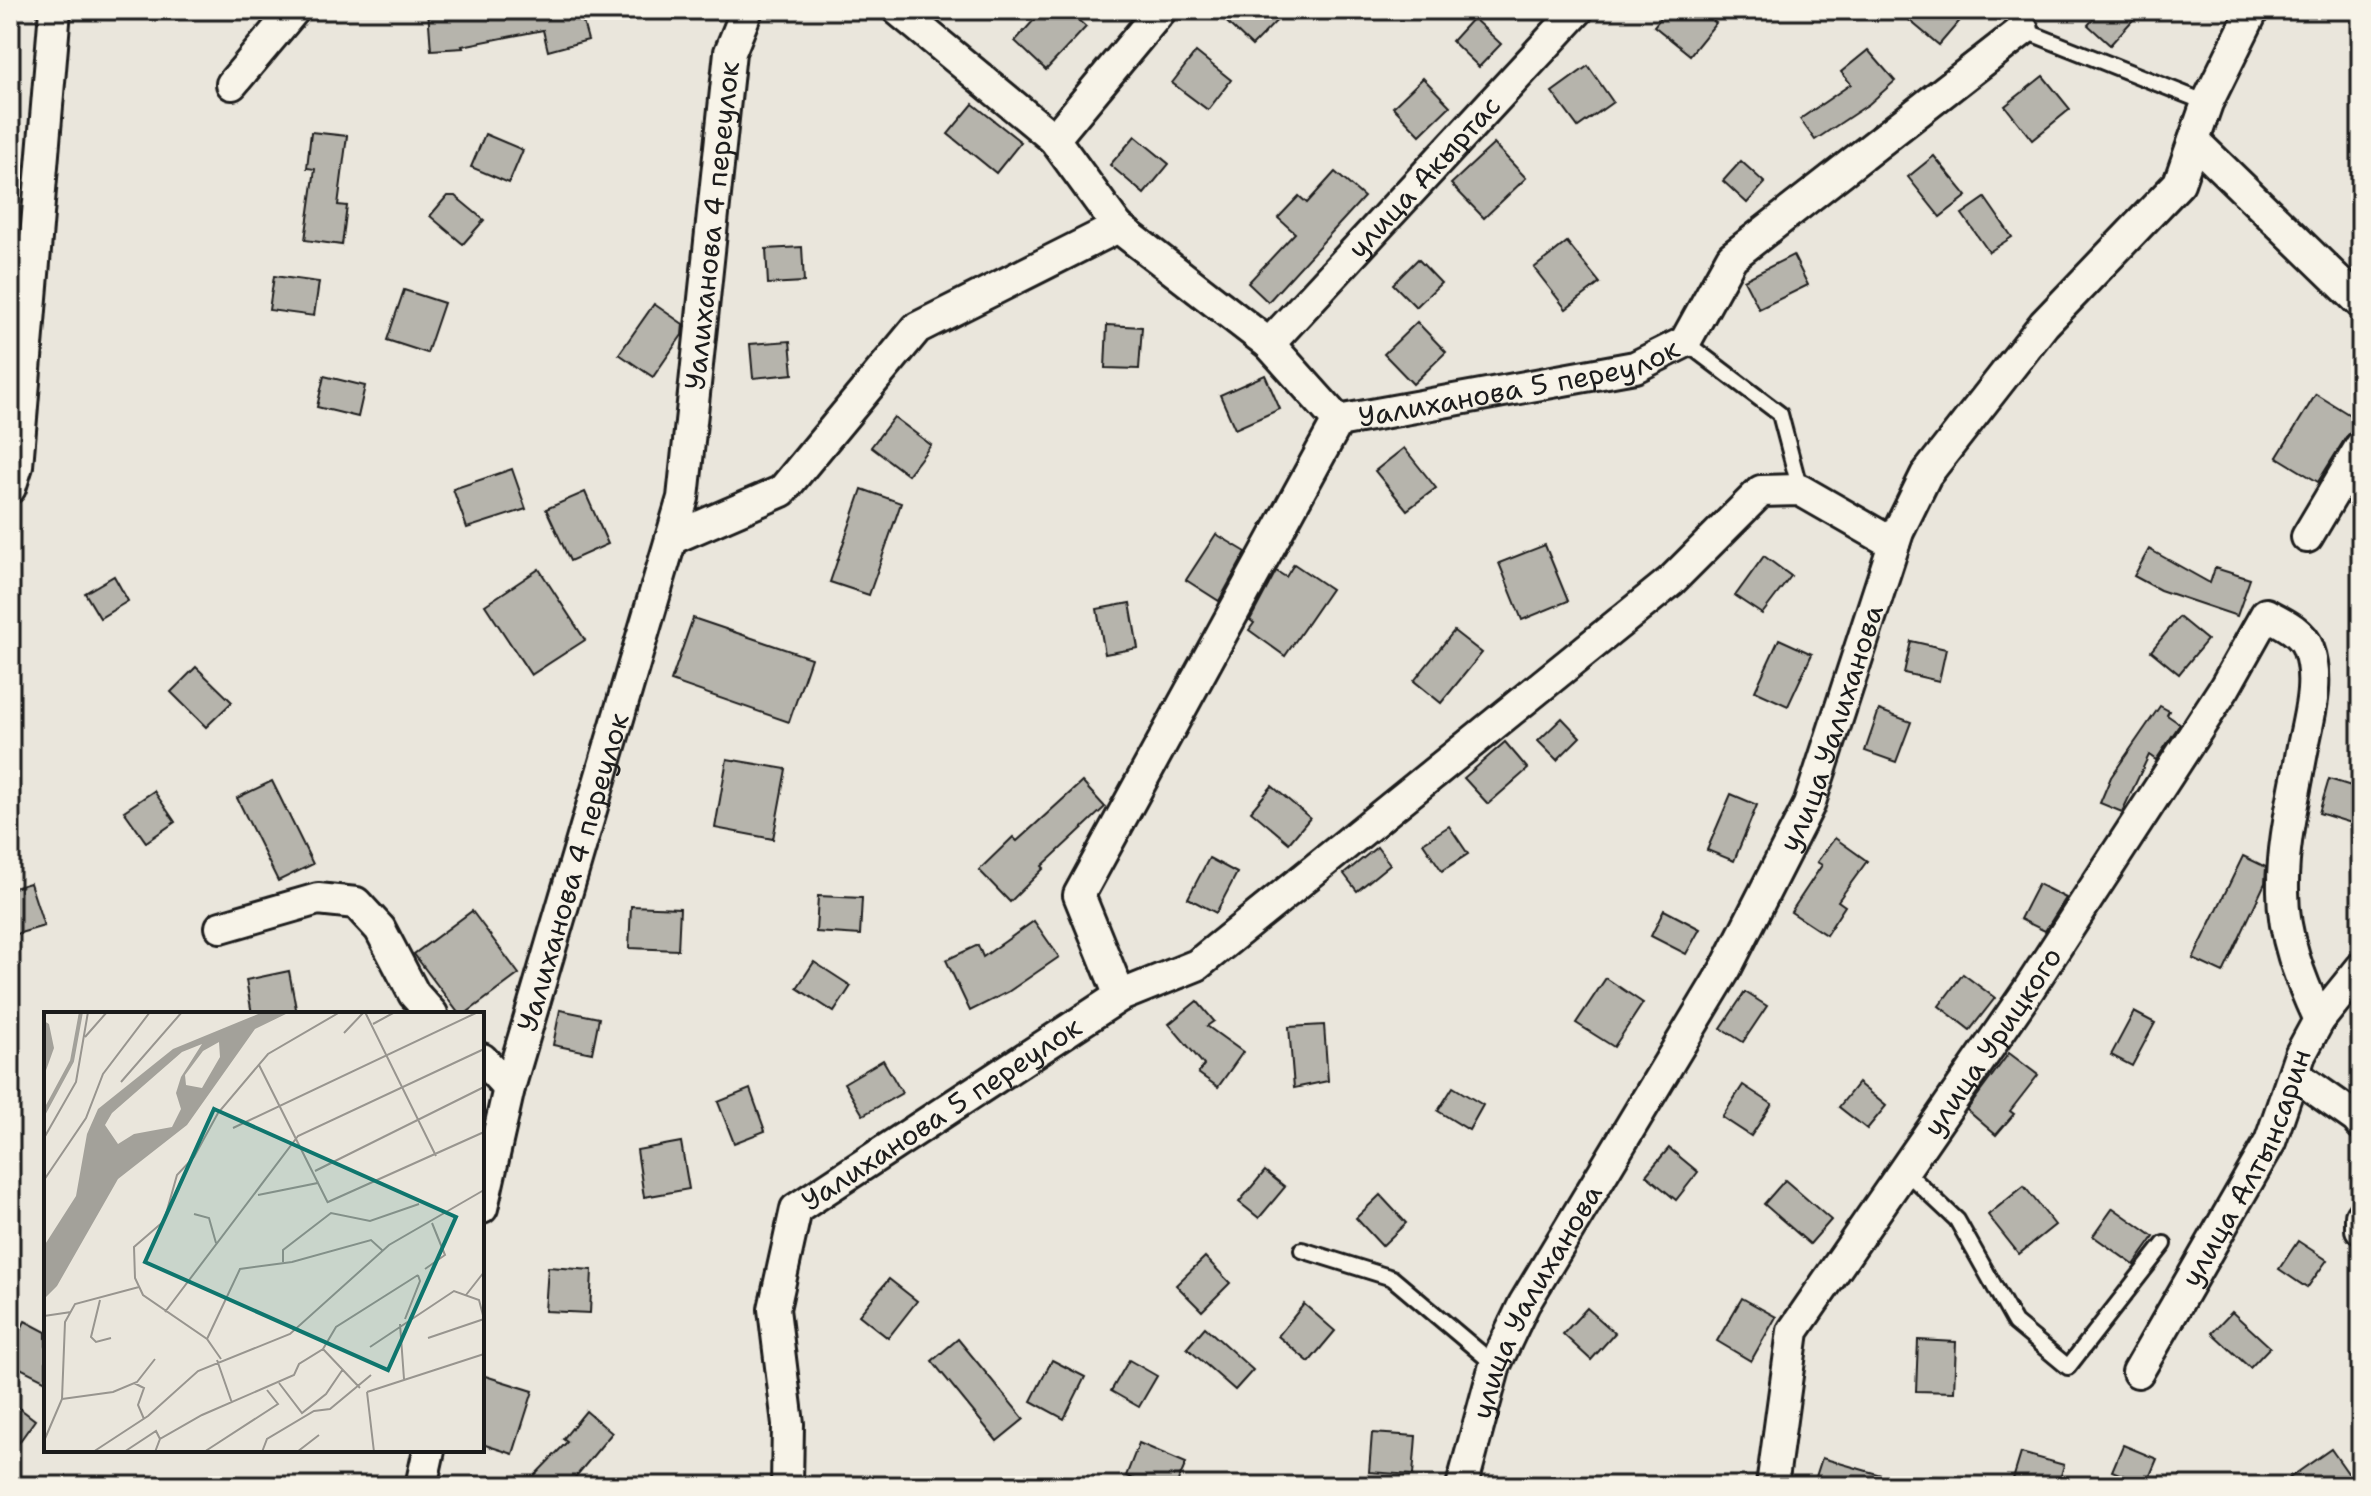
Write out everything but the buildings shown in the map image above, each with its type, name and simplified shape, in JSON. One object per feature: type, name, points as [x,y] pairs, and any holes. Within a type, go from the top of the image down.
[{"type":"street","points":[[10,488],[17,466],[55,10]]},
{"type":"street","points":[[232,84],[294,10]]},
{"type":"street","name":"Уалиханова 4 переулок","points":[[484,1199],[509,1088],[683,498],[730,52],[747,10]]},
{"type":"street","points":[[898,10],[1054,139],[1118,227],[1269,344],[1338,421]]},
{"type":"street","points":[[1054,139],[1161,10]]},
{"type":"street","name":"улица Акыртас","points":[[1269,344],[1578,10]]},
{"type":"street","name":"улица Уалиханова","points":[[1462,1486],[1495,1365],[1524,1304],[1726,968],[1809,805],[1894,544],[1926,475],[2044,324],[2179,183],[2207,103],[2253,10]]},
{"type":"street","name":"Уалиханова 5 переулок","points":[[1120,996],[1079,895],[1338,421],[1635,367],[1685,342],[1732,257],[2016,20]]},
{"type":"street","points":[[2194,141],[2361,303]]},
{"type":"street","points":[[671,539],[782,491],[917,328],[1118,227]]},
{"type":"street","points":[[2307,537],[2361,446]]},
{"type":"street","points":[[1800,490],[1894,544]]},
{"type":"street","name":"Уалиханова 5 переулок","points":[[787,1486],[788,1424],[774,1309],[796,1209],[1120,996],[1197,965],[1671,581],[1761,491],[1800,490]]},
{"type":"street","name":"улица Урицкого","points":[[1772,1486],[1793,1331],[2027,992],[2225,687],[2266,614],[2294,630],[2309,649],[2314,693],[2285,849],[2283,893],[2293,953],[2302,984],[2319,1020]]},
{"type":"street","points":[[221,927],[300,902],[318,899],[356,903],[380,929],[414,994],[430,1012]]},
{"type":"street","name":"улица Алтынсарин","points":[[2138,1372],[2270,1142],[2300,1055],[2319,1020],[2361,968]]},
{"type":"street","points":[[484,1061],[509,1088]]},
{"type":"street","points":[[2295,1075],[2361,1124]]},
{"type":"street","points":[[2361,1216],[2361,1229]]},
{"type":"street","points":[[421,1486],[429,1452]]},
{"type":"lane","points":[[2016,20],[2207,103]]},
{"type":"lane","points":[[1685,342],[1780,414],[1800,490]]},
{"type":"lane","points":[[1904,1170],[1957,1220],[2015,1323],[2068,1367],[2164,1244]]},
{"type":"lane","points":[[1302,1250],[1392,1278],[1495,1365]]}]
